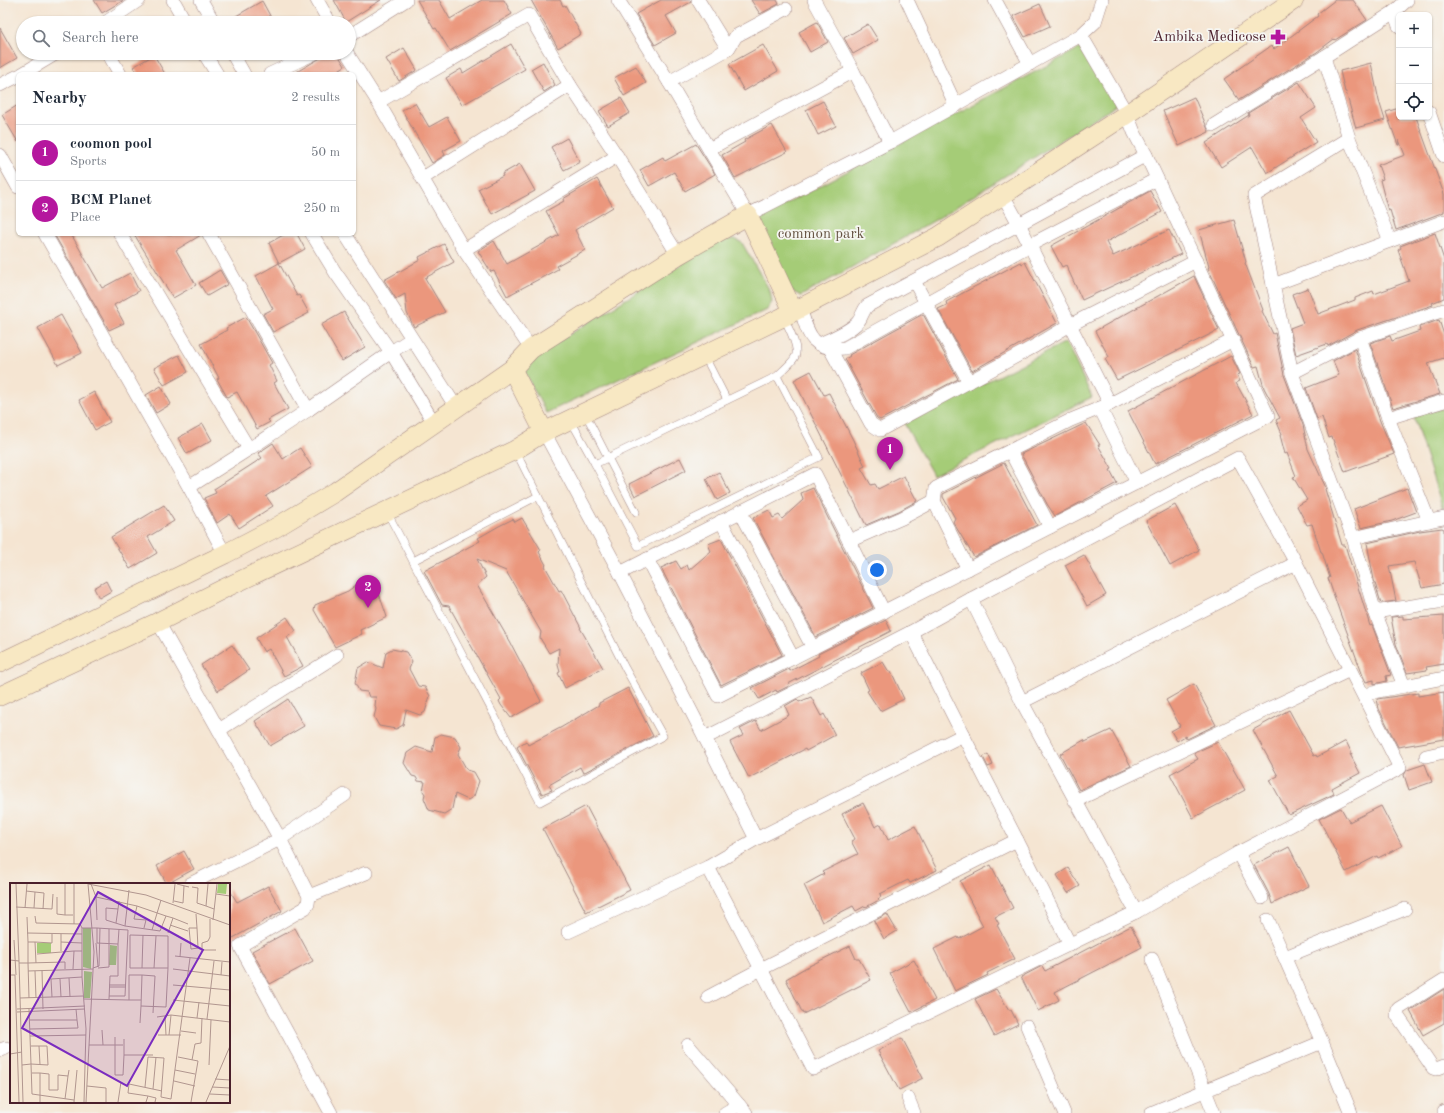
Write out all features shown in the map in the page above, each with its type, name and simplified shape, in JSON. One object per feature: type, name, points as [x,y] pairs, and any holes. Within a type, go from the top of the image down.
[{"type":"street","points":[[115,16],[139,0]]},
{"type":"street","points":[[173,0],[182,16]]},
{"type":"street","points":[[201,0],[210,16]]},
{"type":"street","points":[[317,0],[326,16]]},
{"type":"street","points":[[356,32],[406,0]]},
{"type":"street","points":[[618,0],[669,82],[748,215],[792,312],[816,343],[824,346],[834,349],[845,348],[1030,245],[1157,179]]},
{"type":"street","points":[[698,0],[728,49]]},
{"type":"street","points":[[814,0],[890,142]]},
{"type":"street","points":[[907,0],[956,106]]},
{"type":"street","points":[[995,0],[1030,64]]},
{"type":"street","points":[[0,663],[225,554],[275,528],[335,492],[512,368],[531,349],[678,255],[748,215],[890,142],[956,106],[1081,35],[1095,22],[1102,0]]},
{"type":"street","points":[[0,696],[158,622],[224,588],[515,450],[544,432],[792,312],[938,237],[1127,114],[1294,0]]},
{"type":"street","points":[[1214,125],[1394,12],[1407,0]]},
{"type":"street","points":[[669,82],[728,49],[736,36],[786,9]]},
{"type":"street","points":[[1394,12],[1396,18]]},
{"type":"street","points":[[378,102],[528,15],[570,85],[617,156],[678,255]]},
{"type":"street","points":[[647,559],[718,696],[1268,416],[1134,132],[1127,114],[1081,35]]},
{"type":"street","points":[[1324,57],[1349,138],[1390,241]]},
{"type":"street","points":[[26,72],[46,60]]},
{"type":"street","points":[[112,60],[119,72]]},
{"type":"street","points":[[208,60],[216,72]]},
{"type":"street","points":[[236,60],[243,72]]},
{"type":"street","points":[[274,72],[300,60]]},
{"type":"street","points":[[352,60],[464,250],[531,349]]},
{"type":"street","points":[[709,149],[853,71]]},
{"type":"street","points":[[0,84],[16,77]]},
{"type":"street","points":[[423,178],[570,85]]},
{"type":"street","points":[[1432,120],[1444,156]]},
{"type":"street","points":[[1349,138],[1254,196],[1292,373],[1352,538],[1375,612],[1404,686]]},
{"type":"street","points":[[0,155],[16,183]]},
{"type":"street","points":[[824,346],[860,321],[863,310],[867,306],[1146,155]]},
{"type":"street","points":[[464,250],[617,156]]},
{"type":"street","points":[[1003,196],[1030,245],[1070,325],[1137,483]]},
{"type":"street","points":[[1273,285],[1444,221]]},
{"type":"street","points":[[46,236],[189,487],[225,554]]},
{"type":"street","points":[[121,236],[249,449]]},
{"type":"street","points":[[210,236],[308,410]]},
{"type":"street","points":[[313,236],[334,272],[391,352],[434,423]]},
{"type":"street","points":[[346,236],[456,407]]},
{"type":"street","points":[[824,346],[870,424],[880,430],[1035,346],[1070,325],[1196,261]]},
{"type":"street","points":[[914,281],[969,382]]},
{"type":"street","points":[[1292,373],[1360,338],[1444,310]]},
{"type":"street","points":[[1360,338],[1388,418],[1429,521]]},
{"type":"street","points":[[189,487],[308,410],[411,339]]},
{"type":"street","points":[[968,569],[934,501],[936,488],[1072,420],[1105,406],[1233,340]]},
{"type":"street","points":[[512,368],[544,432],[620,573],[756,839]]},
{"type":"street","points":[[1388,418],[1444,401]]},
{"type":"street","points":[[1010,451],[1050,527]]},
{"type":"street","points":[[705,738],[911,632],[1238,458],[1296,563],[1400,768],[1238,853],[1136,912],[813,1069],[708,867]]},
{"type":"street","points":[[620,573],[815,474],[884,612]]},
{"type":"street","points":[[849,541],[902,518],[934,501]]},
{"type":"street","points":[[740,511],[813,648]]},
{"type":"street","points":[[1352,538],[1444,518]]},
{"type":"street","points":[[721,521],[792,658]]},
{"type":"street","points":[[1022,702],[1296,563]]},
{"type":"street","points":[[971,600],[1022,702],[1136,912]]},
{"type":"street","points":[[1375,612],[1444,601]]},
{"type":"street","points":[[158,622],[280,839],[309,896],[308,904],[304,908],[235,949],[331,1113]]},
{"type":"street","points":[[911,632],[1070,945]]},
{"type":"street","points":[[219,730],[337,655]]},
{"type":"street","points":[[1075,801],[1350,670]]},
{"type":"street","points":[[1373,692],[1444,678]]},
{"type":"street","points":[[568,932],[708,867],[756,839],[963,735]]},
{"type":"street","points":[[1426,756],[1444,752]]},
{"type":"street","points":[[192,883],[280,839],[344,795]]},
{"type":"street","points":[[708,997],[1017,840]]},
{"type":"street","points":[[1238,853],[1262,898]]},
{"type":"street","points":[[309,896],[366,873]]},
{"type":"street","points":[[1285,957],[1405,909]]},
{"type":"street","points":[[1268,920],[1322,1042],[1351,1113]]},
{"type":"street","points":[[1152,959],[1214,1113]]},
{"type":"street","points":[[1444,980],[1398,1009],[1397,1015],[1433,1068],[1436,1069],[1444,1066]]},
{"type":"street","points":[[1027,1026],[1064,1113]]},
{"type":"street","points":[[1151,1113],[1322,1042]]},
{"type":"street","points":[[688,1044],[742,1109],[725,1113]]},
{"type":"street","points":[[908,1098],[914,1113]]},
{"type":"lane","points":[[595,464],[777,376],[795,358],[797,351],[792,312]]},
{"type":"lane","points":[[704,355],[727,400]]},
{"type":"lane","points":[[577,416],[595,464],[638,546],[819,458],[777,376]]},
{"type":"lane","points":[[577,416],[608,458],[636,512]]},
{"type":"lane","points":[[387,511],[540,802],[663,736],[625,668],[515,450]]},
{"type":"lane","points":[[413,561],[538,496]]},
{"type":"green space","name":"common park","points":[[1080,48],[1117,105],[937,219],[801,296],[789,290],[759,228],[763,216]]},
{"type":"green space","name":"common park","points":[[735,239],[742,243],[770,291],[772,302],[767,310],[546,413],[521,365],[720,240]]},
{"type":"green space","points":[[1066,342],[1092,397],[933,475],[904,423]]},
{"type":"green space","points":[[1444,408],[1444,513],[1413,415]]},
{"type":"building","points":[[94,0],[124,0],[102,13]]},
{"type":"building","points":[[334,0],[381,0],[356,16],[343,16]]},
{"type":"building","points":[[417,0],[439,0],[450,19],[482,0],[504,0],[512,14],[450,51],[436,28],[434,29]]},
{"type":"building","points":[[531,0],[560,0],[563,6],[565,5],[581,34],[558,48]]},
{"type":"building","points":[[661,0],[690,0],[691,2],[666,16],[676,33],[655,45],[636,14]]},
{"type":"building","points":[[751,0],[777,0],[779,4],[760,14]]},
{"type":"building","points":[[1335,0],[1353,0],[1367,20],[1335,40],[1334,39],[1317,52],[1239,100],[1224,79],[1271,46],[1274,49],[1318,16],[1317,14]]},
{"type":"building","points":[[262,1],[270,16],[236,16]]},
{"type":"building","points":[[1040,4],[1050,26],[1025,37],[1013,16]]},
{"type":"building","points":[[817,22],[828,42],[810,52],[799,32]]},
{"type":"building","points":[[868,24],[878,40],[853,54],[844,38]]},
{"type":"building","points":[[0,28],[16,59],[0,68]]},
{"type":"building","points":[[511,44],[525,69],[462,105],[446,78],[461,69],[463,73]]},
{"type":"building","points":[[763,45],[778,71],[744,91],[729,64]]},
{"type":"building","points":[[404,48],[417,70],[399,81],[386,59]]},
{"type":"building","points":[[145,60],[157,60],[164,72],[137,72],[133,67]]},
{"type":"building","points":[[317,60],[341,60],[345,66],[335,72],[296,72]]},
{"type":"building","points":[[543,62],[555,85],[544,92],[531,69]]},
{"type":"building","points":[[1371,63],[1379,101],[1385,120],[1356,128],[1340,71]]},
{"type":"building","points":[[636,66],[646,83],[624,96],[614,78]]},
{"type":"building","points":[[1299,82],[1316,108],[1301,118],[1316,142],[1267,173],[1252,147],[1221,167],[1206,143],[1249,115],[1248,113]]},
{"type":"building","points":[[1194,97],[1209,132],[1179,146],[1163,111]]},
{"type":"building","points":[[621,98],[630,113],[608,126],[599,111]]},
{"type":"building","points":[[823,101],[836,126],[818,135],[806,110]]},
{"type":"building","points":[[415,103],[429,127],[447,117],[461,141],[443,151],[445,155],[432,163],[402,110]]},
{"type":"building","points":[[16,106],[16,139],[2,115]]},
{"type":"building","points":[[1396,109],[1396,120],[1417,120],[1444,194],[1444,212],[1396,230],[1390,210],[1388,211],[1380,180],[1383,179],[1378,165],[1405,155],[1399,140],[1398,145],[1386,112]]},
{"type":"building","points":[[772,125],[787,152],[735,178],[722,155],[745,142],[744,140]]},
{"type":"building","points":[[567,138],[580,162],[564,170],[551,147]]},
{"type":"building","points":[[696,144],[715,174],[685,191],[674,172],[649,186],[640,170],[663,157],[665,161]]},
{"type":"building","points":[[520,164],[535,191],[492,214],[478,189],[503,176],[502,174]]},
{"type":"building","points":[[597,179],[613,207],[575,230],[585,250],[556,266],[558,269],[507,296],[494,271],[491,272],[478,251],[494,241],[507,264],[559,235],[546,211]]},
{"type":"building","points":[[1150,191],[1162,212],[1106,242],[1113,256],[1169,230],[1181,254],[1082,300],[1066,265],[1062,267],[1051,246]]},
{"type":"building","points":[[1234,220],[1246,262],[1245,263],[1263,310],[1262,311],[1273,334],[1275,333],[1284,375],[1303,425],[1308,449],[1326,488],[1325,489],[1342,545],[1345,545],[1370,626],[1372,625],[1391,675],[1386,676],[1387,681],[1374,684],[1374,680],[1366,682],[1363,676],[1328,578],[1330,578],[1312,524],[1307,525],[1297,506],[1307,500],[1293,477],[1296,476],[1287,453],[1285,454],[1280,435],[1282,434],[1276,420],[1280,418],[1264,388],[1258,366],[1254,367],[1208,268],[1209,267],[1199,230]]},
{"type":"building","points":[[1435,233],[1444,260],[1444,298],[1432,303],[1433,305],[1357,330],[1328,346],[1327,344],[1296,355],[1290,328],[1303,323],[1292,294],[1308,288],[1318,314],[1355,300],[1355,298],[1373,291],[1374,294],[1409,281],[1398,250],[1401,248],[1400,246]]},
{"type":"building","points":[[55,236],[72,236],[102,288],[130,273],[139,291],[114,305],[124,323],[109,330]]},
{"type":"building","points":[[135,236],[199,236],[176,250],[196,285],[173,298]]},
{"type":"building","points":[[281,236],[298,236],[305,249],[279,263],[269,243]]},
{"type":"building","points":[[444,244],[454,262],[425,278],[445,312],[414,327],[407,313],[405,294],[396,299],[384,280],[420,260],[419,257]]},
{"type":"building","points":[[1021,262],[1022,264],[1025,262],[1057,323],[972,371],[938,309],[947,305],[946,302]]},
{"type":"building","points":[[279,263],[297,296],[299,295],[309,313],[273,332],[263,314],[273,309],[256,276]]},
{"type":"building","points":[[220,270],[228,284],[207,296],[199,283]]},
{"type":"building","points":[[1194,276],[1219,330],[1117,380],[1105,359],[1109,357],[1095,331]]},
{"type":"building","points":[[344,312],[365,347],[342,361],[321,325]]},
{"type":"building","points":[[923,314],[958,379],[880,420],[877,418],[845,359],[850,356],[849,355]]},
{"type":"building","points":[[61,315],[82,353],[58,365],[38,328]]},
{"type":"building","points":[[246,317],[272,363],[269,365],[277,381],[274,383],[288,409],[268,420],[270,422],[257,429],[237,392],[227,397],[201,344],[227,330],[226,328]]},
{"type":"building","points":[[1439,320],[1444,335],[1444,358],[1428,363],[1440,394],[1393,408],[1370,343],[1390,336],[1392,341],[1420,331],[1419,327]]},
{"type":"building","points":[[1355,349],[1380,421],[1394,454],[1345,472],[1332,437],[1329,438],[1322,417],[1317,419],[1306,388],[1339,375],[1333,361]]},
{"type":"building","points":[[179,355],[188,372],[164,385],[154,368]]},
{"type":"building","points":[[1231,356],[1240,374],[1237,375],[1240,381],[1236,383],[1253,414],[1155,464],[1128,411]]},
{"type":"building","points":[[811,371],[824,395],[829,393],[865,466],[861,468],[871,485],[875,484],[878,489],[904,476],[917,501],[899,511],[866,525],[794,380]]},
{"type":"building","points":[[161,386],[171,404],[156,413],[146,395]]},
{"type":"building","points":[[94,392],[110,422],[95,430],[79,400]]},
{"type":"building","points":[[1086,423],[1100,445],[1098,445],[1112,469],[1110,470],[1117,483],[1055,516],[1047,504],[1021,454]]},
{"type":"building","points":[[203,424],[212,440],[187,454],[178,438]]},
{"type":"building","points":[[273,443],[283,459],[300,448],[312,467],[266,496],[273,506],[239,528],[230,514],[217,523],[204,498],[216,493],[214,489],[262,458],[258,453]]},
{"type":"building","points":[[680,458],[686,470],[635,496],[629,484]]},
{"type":"building","points":[[1004,463],[1037,525],[974,557],[953,522],[955,518],[943,497],[943,494]]},
{"type":"building","points":[[719,472],[730,493],[717,500],[706,479]]},
{"type":"building","points":[[813,488],[873,608],[816,637],[753,518],[769,510],[773,518],[779,515],[782,519],[803,500],[801,493]]},
{"type":"building","points":[[1407,488],[1416,512],[1392,521],[1361,528],[1354,509]]},
{"type":"building","points":[[164,505],[174,521],[148,537],[157,553],[130,569],[111,537]]},
{"type":"building","points":[[1175,505],[1199,550],[1170,566],[1146,521]]},
{"type":"building","points":[[522,518],[541,550],[539,552],[546,565],[545,566],[559,591],[561,590],[580,628],[603,668],[565,688],[558,673],[560,672],[558,665],[559,648],[549,653],[540,638],[541,632],[506,571],[477,559],[486,577],[477,585],[510,642],[541,701],[511,718],[501,705],[499,701],[501,699],[449,606],[442,605],[424,571],[480,541],[478,538],[499,526],[513,519],[515,522]]},
{"type":"building","points":[[1444,529],[1444,584],[1422,588],[1414,562],[1389,566],[1396,601],[1381,603],[1374,580],[1367,543],[1420,531]]},
{"type":"building","points":[[721,539],[782,655],[721,685],[661,568],[676,561],[681,569],[687,565],[689,570],[711,551],[708,544]]},
{"type":"building","points":[[1084,555],[1106,595],[1087,606],[1065,565]]},
{"type":"building","points":[[368,576],[376,591],[378,591],[387,617],[360,630],[362,634],[335,647],[314,610],[315,605],[348,591]]},
{"type":"building","points":[[106,581],[111,591],[99,598],[94,588]]},
{"type":"building","points":[[1403,616],[1403,619],[1444,616],[1444,664],[1426,667],[1427,670],[1407,673],[1396,644],[1391,617]]},
{"type":"building","points":[[287,617],[296,631],[287,637],[303,666],[284,676],[269,649],[264,652],[256,638]]},
{"type":"building","points":[[886,620],[891,631],[788,684],[789,686],[777,692],[776,690],[759,699],[752,688],[789,669],[790,671],[819,656],[818,654]]},
{"type":"building","points":[[232,645],[249,670],[218,691],[201,665]]},
{"type":"building","points":[[392,649],[406,652],[412,662],[409,669],[418,686],[425,687],[430,696],[425,712],[420,715],[406,710],[403,725],[396,729],[379,726],[374,717],[376,697],[369,697],[367,692],[359,691],[355,683],[358,668],[368,662],[383,668],[386,652]]},
{"type":"building","points":[[883,662],[889,672],[891,671],[904,699],[880,711],[867,691],[869,690],[861,673]]},
{"type":"building","points":[[1194,684],[1216,725],[1187,739],[1185,736],[1177,741],[1171,731],[1180,726],[1166,700]]},
{"type":"building","points":[[628,688],[653,736],[583,773],[580,767],[549,785],[552,790],[542,794],[517,747],[526,741],[528,745],[562,727],[599,705],[599,703]]},
{"type":"building","points":[[1444,692],[1444,739],[1398,747],[1379,709],[1377,699],[1418,693],[1418,696]]},
{"type":"building","points":[[811,697],[821,716],[824,714],[835,735],[806,751],[805,749],[749,778],[730,742],[744,735],[740,729],[756,721],[761,730],[789,715],[785,706],[797,699],[799,702]]},
{"type":"building","points":[[288,699],[304,726],[270,746],[255,721]]},
{"type":"building","points":[[1289,710],[1314,756],[1316,755],[1317,757],[1346,741],[1352,754],[1350,754],[1360,773],[1332,788],[1334,794],[1289,815],[1270,780],[1278,776],[1253,730]]},
{"type":"building","points":[[1111,730],[1131,766],[1079,790],[1060,754],[1084,740],[1085,742]]},
{"type":"building","points":[[441,734],[455,737],[461,747],[458,754],[467,770],[474,772],[479,781],[474,796],[468,800],[455,794],[452,809],[444,814],[429,810],[423,791],[425,782],[418,781],[416,777],[412,776],[404,763],[407,753],[416,747],[432,752],[435,737]]},
{"type":"building","points":[[1218,742],[1245,790],[1193,818],[1170,774],[1198,759],[1194,753]]},
{"type":"building","points":[[988,754],[993,765],[988,767],[983,757]]},
{"type":"building","points":[[1425,764],[1432,782],[1409,790],[1404,775],[1407,770]]},
{"type":"building","points":[[863,803],[875,827],[881,824],[888,840],[915,826],[937,870],[910,883],[908,880],[880,894],[881,897],[878,899],[879,900],[866,907],[865,906],[856,911],[853,906],[822,922],[804,885],[824,874],[822,872],[858,854],[851,841],[855,839],[842,814]]},
{"type":"building","points":[[586,806],[630,890],[586,912],[543,829]]},
{"type":"building","points":[[1381,806],[1402,846],[1378,858],[1377,856],[1346,872],[1319,819],[1341,808],[1349,822]]},
{"type":"building","points":[[1289,847],[1309,886],[1272,904],[1269,894],[1254,865]]},
{"type":"building","points":[[184,851],[194,869],[166,883],[157,866]]},
{"type":"building","points":[[991,865],[1013,908],[995,917],[999,924],[997,925],[1015,959],[987,973],[988,975],[955,991],[934,949],[958,937],[959,939],[983,926],[960,881]]},
{"type":"building","points":[[1068,868],[1080,886],[1068,893],[1057,875]]},
{"type":"building","points":[[268,886],[282,911],[233,938],[230,932],[230,891],[237,902]]},
{"type":"building","points":[[887,914],[897,931],[884,939],[874,921]]},
{"type":"building","points":[[1131,926],[1142,947],[1055,992],[1059,1000],[1038,1011],[1021,977],[1042,966],[1045,971]]},
{"type":"building","points":[[295,928],[313,961],[270,984],[252,951]]},
{"type":"building","points":[[850,946],[856,959],[859,959],[871,980],[803,1014],[786,979]]},
{"type":"building","points":[[914,960],[935,1000],[911,1012],[890,973]]},
{"type":"building","points":[[996,989],[1009,1010],[1011,1010],[1018,1024],[994,1036],[975,999]]},
{"type":"building","points":[[1444,989],[1444,1023],[1423,1035],[1410,1011]]},
{"type":"building","points":[[902,1038],[923,1078],[899,1090],[878,1051]]},
{"type":"place","name":"Ambika Medicose","points":[[1278,37]]},
{"type":"place","name":"coomon pool","points":[[890,470]]},
{"type":"place","name":"BCM Planet","points":[[368,608]]}]
